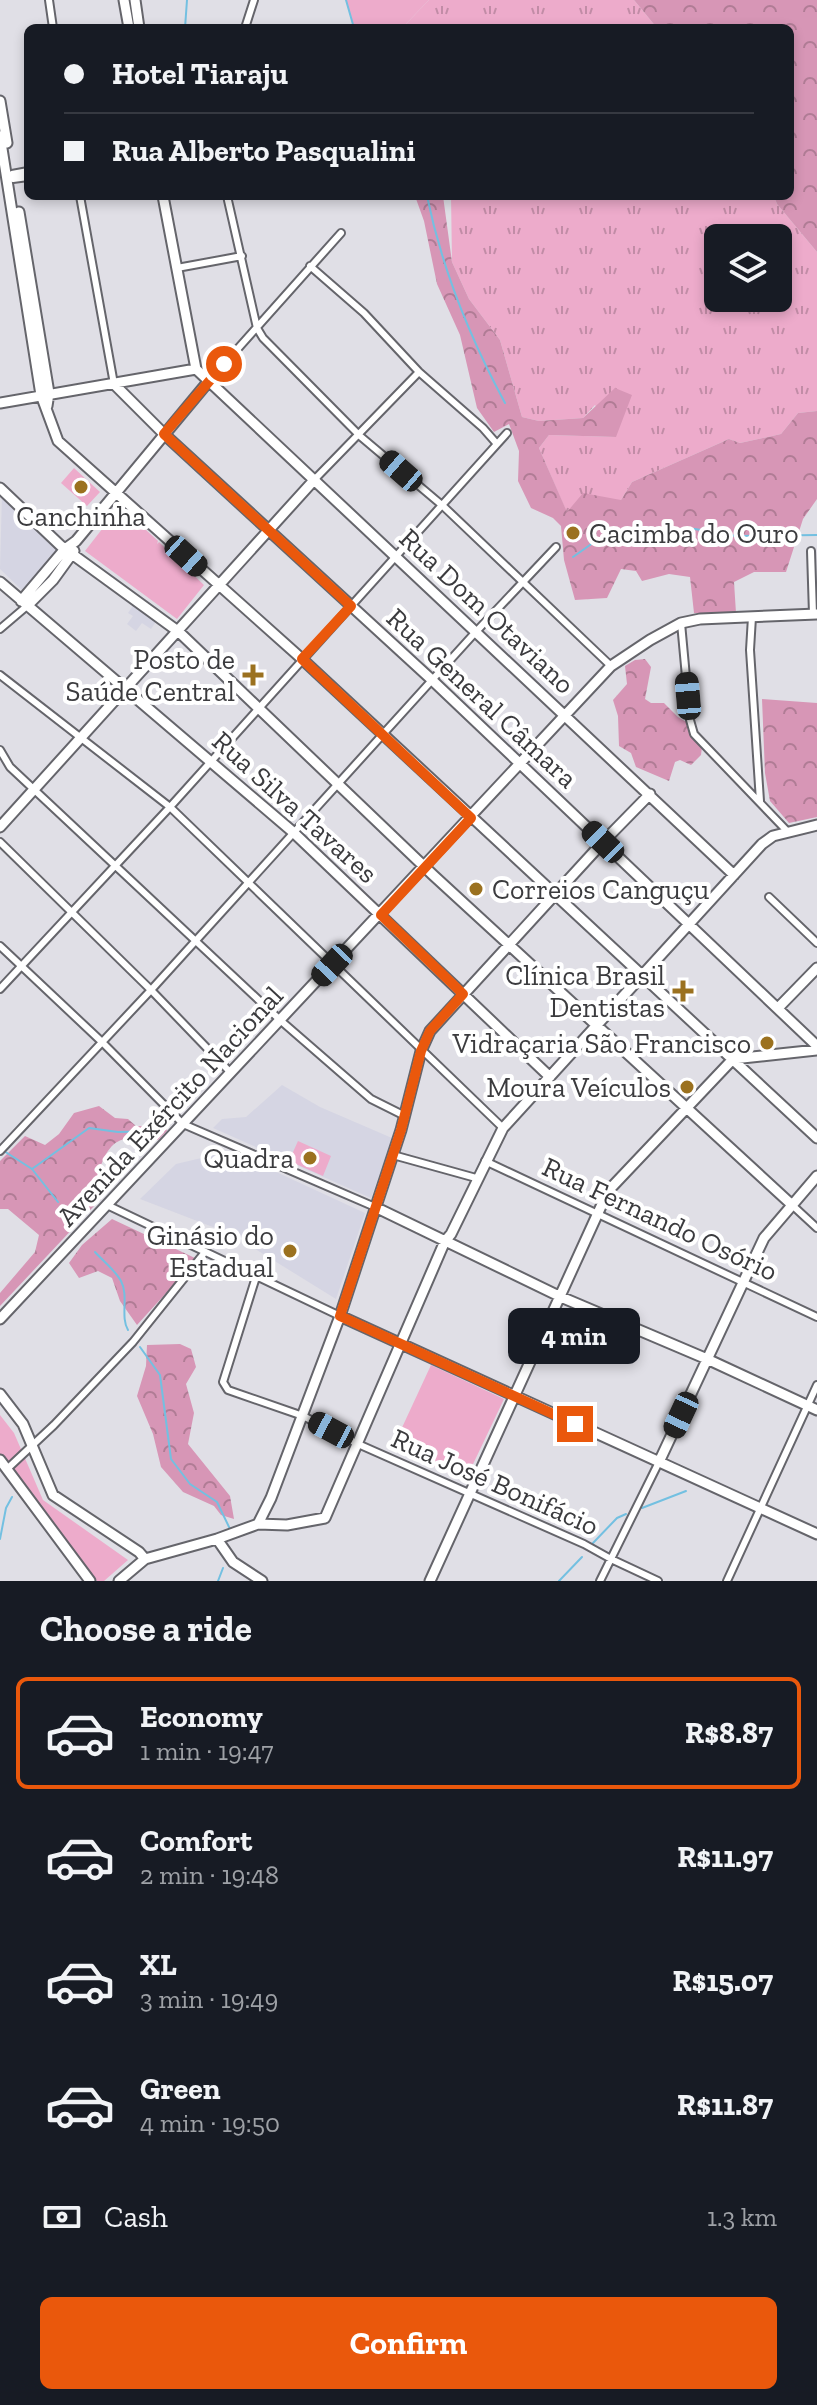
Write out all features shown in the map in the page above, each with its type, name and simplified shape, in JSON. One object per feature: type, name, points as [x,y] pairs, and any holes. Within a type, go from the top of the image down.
[{"type":"street","points":[[49,0],[52,24]]},
{"type":"street","points":[[124,0],[128,24]]},
{"type":"street","points":[[135,0],[138,24]]},
{"type":"street","points":[[246,24],[254,0]]},
{"type":"street","points":[[0,101],[6,177]]},
{"type":"street","points":[[0,136],[47,406],[58,441],[302,659],[817,1138]]},
{"type":"street","points":[[81,200],[114,384]]},
{"type":"street","points":[[0,403],[196,369],[164,200]]},
{"type":"street","points":[[228,200],[257,328],[273,349],[360,436],[443,506],[611,666]]},
{"type":"street","points":[[0,629],[49,576],[208,382],[341,233]]},
{"type":"street","points":[[177,268],[242,256]]},
{"type":"street","points":[[310,266],[364,313],[419,372],[497,444]]},
{"type":"street","name":"Rua Dom Otaviano","points":[[196,369],[734,875]]},
{"type":"street","points":[[0,827],[126,692],[315,479],[419,372]]},
{"type":"street","name":"Rua General Câmara","points":[[114,384],[268,531],[521,763],[779,1007],[817,1048]]},
{"type":"street","points":[[0,989],[170,807],[507,433]]},
{"type":"street","points":[[0,488],[69,551],[179,632],[425,867],[817,1228]]},
{"type":"street","points":[[0,1151],[556,547]]},
{"type":"street","points":[[787,831],[694,734],[681,623],[700,619],[815,614],[811,551]]},
{"type":"street","name":"Rua Silva Tavares","points":[[0,582],[293,832],[550,1077]]},
{"type":"street","points":[[752,617],[750,650],[760,801]]},
{"type":"street","name":"Avenida Exército Nacional","points":[[0,1319],[611,666],[681,623]]},
{"type":"street","points":[[0,675],[170,807],[503,1128]]},
{"type":"street","points":[[0,750],[10,767],[280,1020],[371,1099],[405,1116]]},
{"type":"street","points":[[258,1524],[271,1498],[340,1316],[405,1116],[421,1051],[430,1031],[650,794]]},
{"type":"street","points":[[119,1581],[145,1559],[258,1524],[287,1525],[325,1518],[476,1178],[503,1128],[773,836],[817,825]]},
{"type":"street","points":[[0,842],[230,1072]]},
{"type":"street","points":[[769,897],[817,943]]},
{"type":"street","points":[[0,946],[183,1124],[449,1239],[561,1297],[812,1408]]},
{"type":"street","points":[[779,1007],[817,968]]},
{"type":"street","points":[[430,1581],[608,1191],[733,1059],[817,1048]]},
{"type":"street","points":[[393,1155],[476,1178]]},
{"type":"street","name":"Rua Fernando Osório","points":[[485,1161],[817,1317]]},
{"type":"street","points":[[600,1581],[764,1238],[817,1176]]},
{"type":"street","points":[[107,1205],[402,1348],[515,1396],[817,1534]]},
{"type":"street","points":[[7,1469],[133,1342],[205,1252]]},
{"type":"street","name":"Rua José Bonifácio","points":[[256,1277],[224,1387],[303,1416],[658,1581]]},
{"type":"street","points":[[727,1581],[760,1508],[812,1408],[817,1385]]},
{"type":"street","points":[[0,1394],[33,1443],[53,1495],[145,1559]]},
{"type":"street","points":[[0,1460],[90,1581]]},
{"type":"street","points":[[217,1539],[233,1562],[261,1581]]},
{"type":"shaded area","points":[[2,494],[59,549],[23,591],[0,569]]},
{"type":"shaded area","points":[[134,604],[157,620],[151,629],[142,623],[136,631],[127,624],[133,616],[128,613]]},
{"type":"shaded area","points":[[282,1085],[320,1107],[392,1138],[371,1198],[213,1128],[222,1119],[246,1117]]},
{"type":"shaded area","points":[[231,1151],[365,1213],[336,1299],[231,1234],[140,1199],[176,1164]]},
{"type":"green space","points":[[346,0],[429,0],[406,24],[353,24]]},
{"type":"green space","points":[[429,0],[634,0],[654,24],[406,24]]},
{"type":"green space","points":[[634,0],[817,0],[817,252],[776,200],[794,200],[794,24],[654,24]]},
{"type":"green space","points":[[416,200],[444,200],[452,262],[469,299],[500,340],[522,417],[539,421],[583,418],[615,388],[632,395],[616,437],[549,435],[539,448],[567,512],[583,493],[621,500],[632,482],[729,439],[740,443],[781,434],[798,413],[817,411],[817,499],[803,519],[786,572],[754,572],[734,582],[736,613],[694,613],[690,577],[669,574],[642,581],[636,571],[621,569],[607,598],[575,600],[564,560],[561,526],[553,518],[531,508],[518,481],[519,451],[509,424],[494,432],[477,408],[460,335],[437,284]]},
{"type":"green space","points":[[451,200],[776,200],[817,252],[817,411],[798,413],[781,434],[740,443],[729,439],[632,482],[621,500],[567,513],[539,448],[549,435],[616,437],[595,405],[583,418],[539,421],[522,417],[500,340],[469,299],[452,262]]},
{"type":"green space","name":"Canchinha","points":[[74,468],[100,492],[87,506],[61,483]]},
{"type":"green space","points":[[120,506],[204,585],[177,619],[85,551]]},
{"type":"green space","points":[[645,659],[651,667],[645,699],[651,703],[664,703],[688,723],[691,734],[702,747],[701,755],[691,765],[680,760],[675,762],[669,781],[636,767],[631,753],[619,746],[618,716],[613,700],[627,684],[625,666]]},
{"type":"green space","points":[[762,699],[817,703],[817,817],[789,823],[770,801],[765,773]]},
{"type":"green space","points":[[99,1106],[115,1118],[128,1119],[136,1126],[166,1127],[167,1131],[158,1140],[120,1140],[108,1150],[99,1171],[110,1189],[0,1306],[0,1293],[35,1252],[39,1235],[8,1209],[0,1209],[0,1161],[25,1136],[45,1145],[59,1134],[74,1113]]},
{"type":"green space","name":"Quadra","points":[[298,1141],[331,1156],[323,1176],[289,1161]]},
{"type":"green space","points":[[112,1219],[197,1259],[137,1325],[120,1301],[112,1278],[98,1271],[79,1278],[69,1263],[82,1245]]},
{"type":"green space","points":[[180,1344],[191,1349],[196,1367],[186,1384],[194,1413],[188,1444],[230,1496],[234,1519],[221,1515],[214,1506],[183,1492],[161,1467],[153,1434],[137,1396],[146,1366],[147,1345]]},
{"type":"green space","points":[[431,1365],[504,1399],[465,1481],[393,1447]]},
{"type":"green space","points":[[0,1415],[14,1433],[43,1500],[128,1560],[104,1581],[97,1581],[0,1457]]},
{"type":"waterway","points":[[185,24],[187,0]]},
{"type":"waterway","points":[[346,0],[353,24]]},
{"type":"waterway","points":[[428,200],[458,302],[505,403]]},
{"type":"waterway","points":[[573,557],[597,540],[625,530],[695,529],[736,536],[817,535]]},
{"type":"waterway","points":[[32,1169],[89,1128],[118,1132],[162,1131]]},
{"type":"waterway","points":[[4,1151],[32,1169],[58,1202]]},
{"type":"waterway","points":[[95,1252],[121,1281],[128,1330]]},
{"type":"waterway","points":[[140,1347],[160,1375],[171,1459],[190,1484],[217,1502],[230,1529]]},
{"type":"waterway","points":[[642,1508],[686,1491]]},
{"type":"waterway","points":[[0,1539],[6,1508],[12,1497]]},
{"type":"waterway","points":[[593,1543],[617,1518],[626,1514]]},
{"type":"waterway","points":[[559,1581],[582,1557]]},
{"type":"waterway","points":[[218,1581],[223,1568]]},
{"type":"place","name":"Canchinha","points":[[81,487]]},
{"type":"place","name":"Cacimba do Ouro","points":[[573,533]]},
{"type":"place","name":"Posto de Saúde Central","points":[[253,675]]},
{"type":"place","name":"Correios Canguçu","points":[[476,889]]},
{"type":"place","name":"Clínica Brasil Dentistas","points":[[683,991]]},
{"type":"place","name":"Vidraçaria São Francisco","points":[[767,1043]]},
{"type":"place","name":"Moura Veículos","points":[[687,1087]]},
{"type":"place","name":"Quadra","points":[[310,1158]]},
{"type":"place","name":"Ginásio do Estadual","points":[[290,1251]]},
{"type":"route","points":[[224,364],[164,434],[351,606],[302,659],[471,818],[381,915],[463,994],[430,1031],[421,1051],[401,1130],[340,1316],[575,1424]]}]
